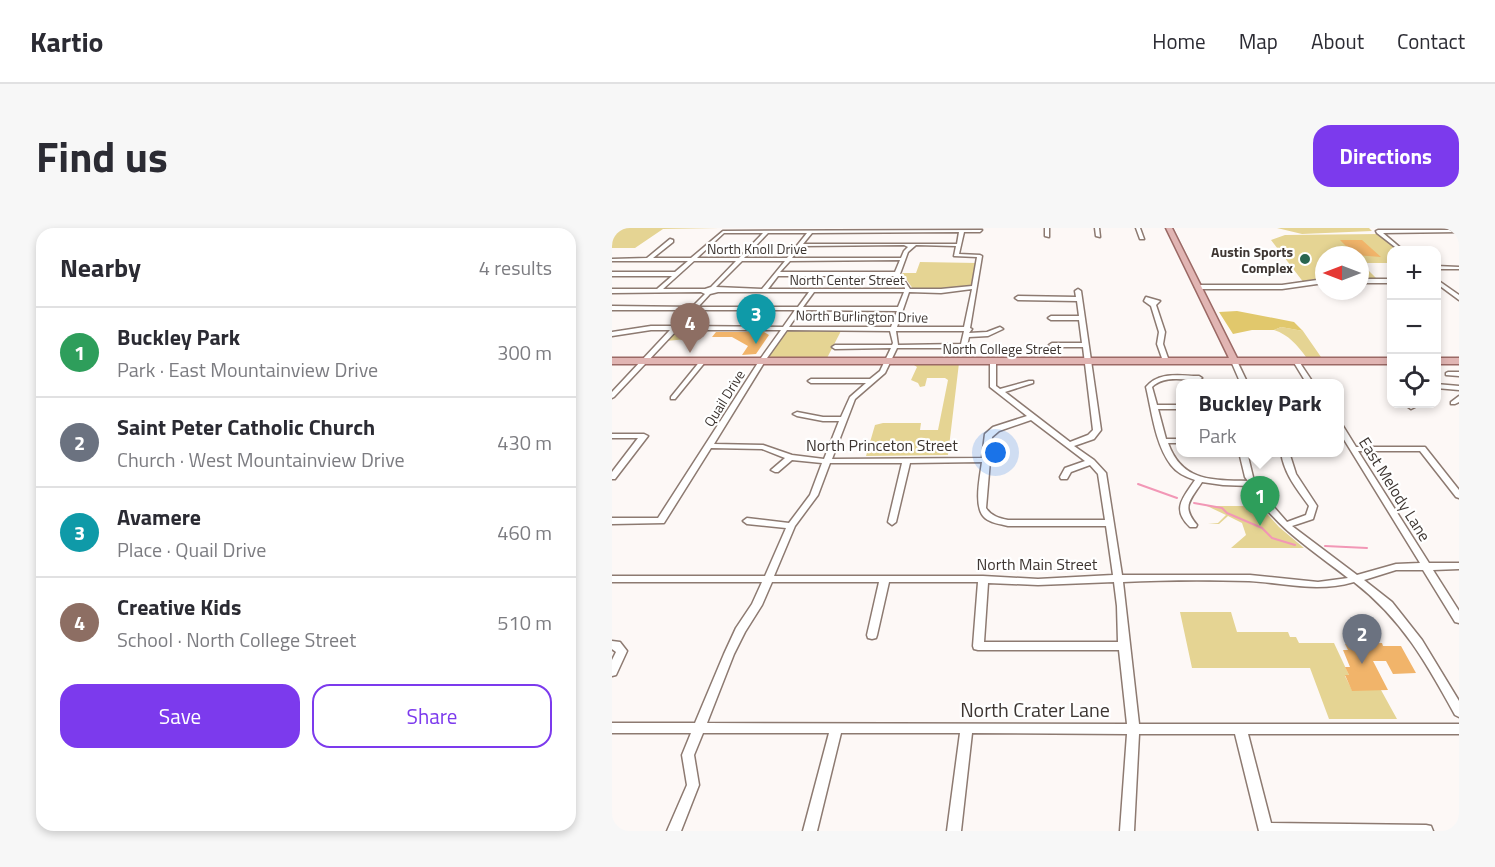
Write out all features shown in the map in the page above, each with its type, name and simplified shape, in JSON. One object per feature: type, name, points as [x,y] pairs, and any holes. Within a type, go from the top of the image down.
[{"type":"main road","points":[[1169,228],[1234,361]]},
{"type":"main road","name":"North College Street","points":[[612,361],[1387,361]]},
{"type":"main road","points":[[1441,361],[1459,361]]},
{"type":"street","points":[[1047,228],[1047,236]]},
{"type":"street","points":[[1096,228],[1098,236]]},
{"type":"street","points":[[1138,228],[1142,238]]},
{"type":"street","points":[[1376,230],[1459,231]]},
{"type":"street","points":[[1376,230],[1396,246]]},
{"type":"street","points":[[835,347],[964,346],[980,256],[956,255],[962,231]]},
{"type":"street","points":[[658,291],[723,232],[980,231]]},
{"type":"street","points":[[612,396],[767,232]]},
{"type":"street","points":[[764,290],[810,232]]},
{"type":"street","points":[[897,274],[914,232]]},
{"type":"street","points":[[648,260],[671,242],[670,240]]},
{"type":"street","points":[[799,245],[959,245]]},
{"type":"street","name":"North Knoll Drive","points":[[612,260],[903,259]]},
{"type":"street","points":[[1441,267],[1459,268]]},
{"type":"street","points":[[1450,268],[1459,275]]},
{"type":"street","points":[[612,274],[676,274]]},
{"type":"street","points":[[612,286],[627,274]]},
{"type":"street","points":[[674,831],[693,785],[688,755],[740,631],[757,605],[790,526],[814,495],[854,393],[883,372],[889,361],[895,347],[893,329],[908,291],[908,285],[897,274],[777,274]]},
{"type":"street","points":[[1369,281],[1387,281]]},
{"type":"street","points":[[1198,287],[1282,287],[1315,282]]},
{"type":"street","points":[[1441,284],[1459,298]]},
{"type":"street","name":"North Center Street","points":[[612,291],[941,291],[975,287]]},
{"type":"street","name":"Quail Drive","points":[[612,521],[661,521],[762,361],[776,340],[788,328],[812,291]]},
{"type":"street","points":[[1069,445],[1091,437],[1097,430],[1078,291]]},
{"type":"street","points":[[1018,298],[1078,299]]},
{"type":"street","points":[[1153,305],[1162,332],[1160,344],[1166,361]]},
{"type":"street","points":[[612,308],[901,309]]},
{"type":"street","points":[[1051,318],[1081,318]]},
{"type":"street","name":"North Burlington Drive","points":[[614,332],[643,328],[788,328],[893,329],[988,334],[1000,329]]},
{"type":"street","points":[[1052,345],[1084,345]]},
{"type":"street","points":[[673,398],[703,361]]},
{"type":"street","points":[[1234,361],[1243,379]]},
{"type":"street","points":[[1296,361],[1308,379]]},
{"type":"street","points":[[993,362],[991,382],[999,392],[1091,462],[1102,473],[1122,606],[1133,728],[1127,831]]},
{"type":"street","points":[[1448,374],[1459,374]]},
{"type":"street","points":[[1199,378],[1155,380],[1149,387],[1173,466],[1186,476],[1209,483],[1253,484]]},
{"type":"street","points":[[811,381],[870,381]]},
{"type":"street","points":[[999,392],[1031,382]]},
{"type":"street","points":[[1441,385],[1459,388]]},
{"type":"street","points":[[1154,407],[1176,407]]},
{"type":"street","points":[[797,414],[823,419],[843,419]]},
{"type":"street","points":[[1032,417],[991,432],[987,440],[982,508],[990,517],[1008,523],[1110,523]]},
{"type":"street","name":"East Melody Lane","points":[[1344,434],[1459,619]]},
{"type":"street","points":[[612,436],[644,436],[612,477]]},
{"type":"street","points":[[1164,441],[1176,441]]},
{"type":"street","name":"North Princeton Street","points":[[709,446],[763,447],[790,458],[827,461],[986,460]]},
{"type":"street","points":[[1353,449],[1422,449],[1459,495]]},
{"type":"street","points":[[1244,457],[1253,484],[1286,525],[1388,605],[1431,662],[1459,712]]},
{"type":"street","points":[[1286,457],[1290,471],[1313,506],[1313,512],[1310,517],[1286,525]]},
{"type":"street","points":[[775,470],[790,458]]},
{"type":"street","points":[[892,522],[907,460]]},
{"type":"street","points":[[1064,477],[1068,470],[1091,462]]},
{"type":"street","points":[[1193,525],[1185,519],[1182,512],[1184,504],[1199,480]]},
{"type":"street","points":[[747,521],[790,526]]},
{"type":"street","name":"North Main Street","points":[[614,582],[983,579],[1038,582],[1250,578],[1318,585],[1396,567],[1459,566]]},
{"type":"street","points":[[872,635],[885,579]]},
{"type":"street","points":[[983,579],[978,646],[1124,646]]},
{"type":"street","points":[[612,645],[616,645],[622,651],[612,672]]},
{"type":"street","name":"North Crater Lane","points":[[612,728],[1459,729]]},
{"type":"street","points":[[954,831],[967,728]]},
{"type":"street","points":[[1240,728],[1266,830],[1426,831]]},
{"type":"street","points":[[810,831],[836,730]]},
{"type":"shaded area","points":[[612,228],[719,228],[663,229],[635,248],[612,248]]},
{"type":"shaded area","points":[[1277,228],[1369,228],[1372,231],[1302,234]]},
{"type":"shaded area","name":"Austin Sports Complex","points":[[1379,234],[1392,246],[1387,246],[1387,263],[1369,263],[1369,246],[1315,246],[1315,281],[1304,283],[1271,240],[1285,235]]},
{"type":"shaded area","points":[[920,262],[977,263],[973,285],[913,289],[902,273],[916,273]]},
{"type":"shaded area","name":"Austin Sports Complex","points":[[1369,271],[1378,280],[1369,280]]},
{"type":"shaded area","points":[[1237,311],[1294,322],[1303,331],[1281,327],[1274,330],[1252,330],[1233,334],[1219,312]]},
{"type":"shaded area","points":[[1281,327],[1303,331],[1321,357],[1306,357],[1288,338],[1274,330]]},
{"type":"shaded area","points":[[680,329],[710,329],[697,338],[666,341]]},
{"type":"shaded area","points":[[790,329],[841,331],[827,358],[767,358],[778,341]]},
{"type":"shaded area","points":[[911,363],[959,363],[948,455],[866,456],[875,425],[921,423],[920,430],[938,430],[948,380],[927,378],[925,386],[920,387],[918,383],[911,380],[917,367]]},
{"type":"shaded area","points":[[1207,506],[1260,506],[1279,527],[1304,548],[1231,548],[1246,535],[1242,523],[1228,516],[1219,524],[1208,524],[1218,523],[1226,515]]},
{"type":"shaded area","points":[[1180,612],[1231,612],[1237,632],[1288,632],[1290,637],[1296,637],[1299,643],[1334,643],[1349,675],[1345,676],[1352,690],[1381,690],[1397,719],[1329,719],[1310,668],[1192,668]]},
{"type":"building","points":[[1340,240],[1362,240],[1369,246],[1346,246]]},
{"type":"building","points":[[1369,246],[1381,257],[1369,256]]},
{"type":"building","points":[[716,332],[764,332],[769,335],[756,354],[742,355],[748,346],[732,337],[712,337]]},
{"type":"building","points":[[1382,643],[1383,646],[1401,646],[1416,673],[1393,674],[1386,661],[1373,661],[1388,690],[1352,691],[1345,675],[1349,675],[1345,667],[1350,667],[1343,650],[1348,650],[1345,644]]},
{"type":"waterway","points":[[1138,484],[1177,498]]},
{"type":"waterway","points":[[1194,503],[1222,508],[1227,513],[1262,528],[1272,538],[1295,545]]},
{"type":"waterway","points":[[1325,546],[1367,548]]},
{"type":"place","name":"Austin Sports Complex","points":[[1305,259]]},
{"type":"place","name":"Avamere","points":[[756,344]]},
{"type":"place","name":"Creative Kids","points":[[690,353]]},
{"type":"place","name":"Buckley Park","points":[[1260,526]]},
{"type":"place","name":"Saint Peter Catholic Church","points":[[1362,664]]}]
